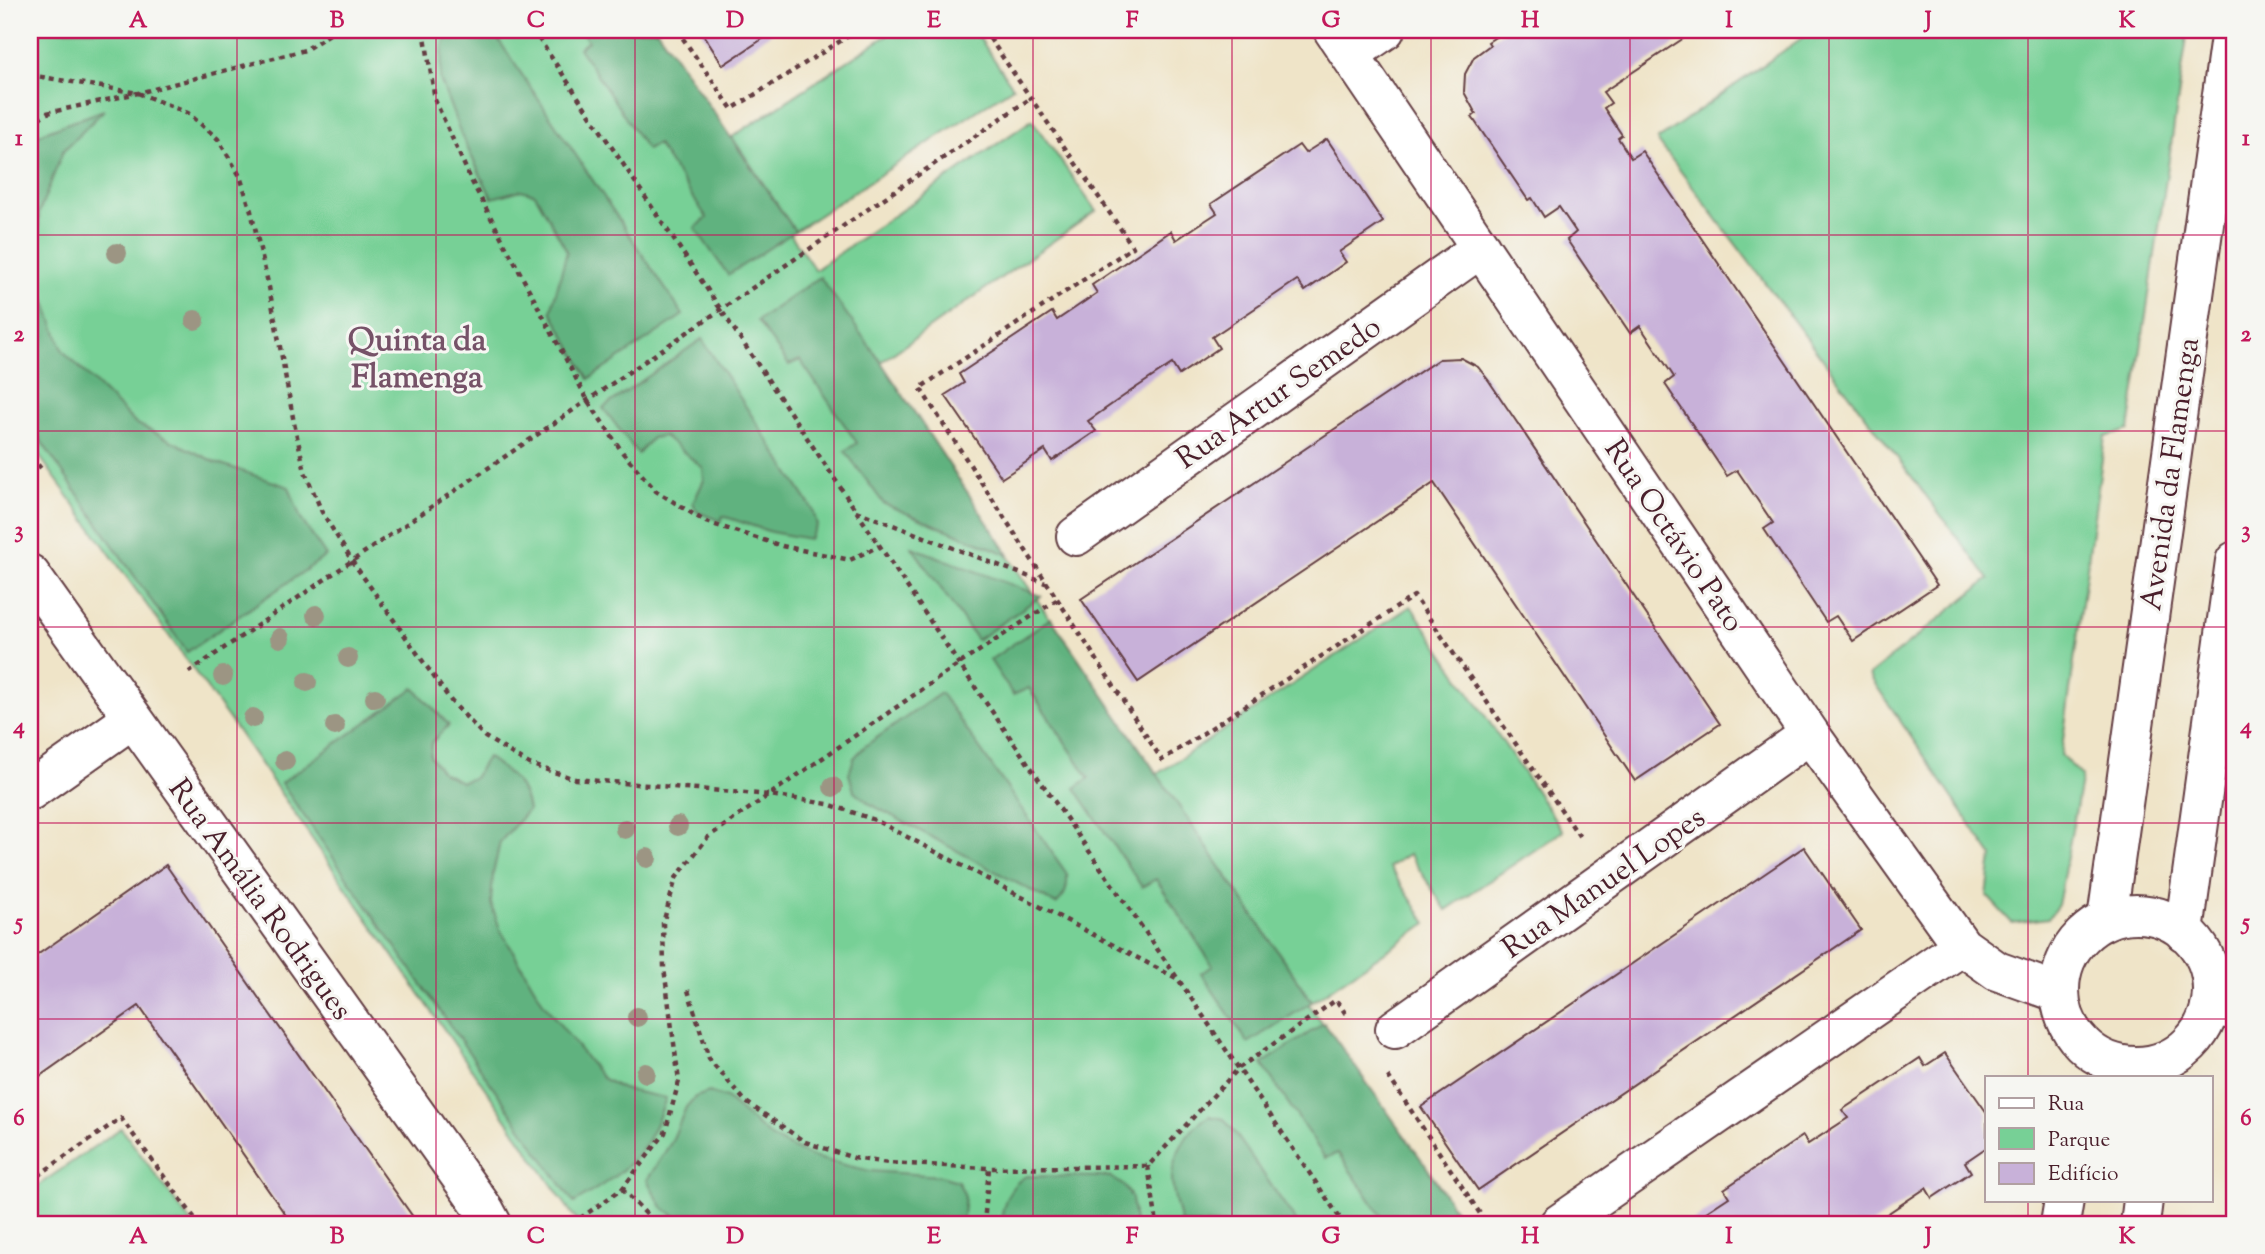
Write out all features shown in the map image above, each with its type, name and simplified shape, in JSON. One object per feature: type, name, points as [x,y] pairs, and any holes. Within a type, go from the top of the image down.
[{"type":"street","points":[[1341,42],[1385,30]]},
{"type":"street","name":"Avenida da Flamenga","points":[[2107,919],[2231,30]]},
{"type":"street","name":"Rua Octávio Pato","points":[[1341,42],[1810,734],[1962,946],[1997,971],[2059,993]]},
{"type":"street","name":"Rua Artur Semedo","points":[[1076,536],[1480,248]]},
{"type":"street","points":[[2184,932],[2235,561]]},
{"type":"street","name":"Rua Amália Rodrigues","points":[[30,574],[492,1224]]},
{"type":"street","points":[[30,792],[132,719]]},
{"type":"street","name":"Rua Manuel Lopes","points":[[1395,1029],[1810,734]]},
{"type":"street","points":[[2127,914],[2167,920],[2184,932],[2202,952],[2223,1009],[2185,1049],[2161,1069],[2116,1063],[2092,1066],[2064,1017],[2059,993],[2062,970],[2072,949],[2088,930],[2107,919],[2127,914]]},
{"type":"street","points":[[1559,1224],[1962,946]]},
{"type":"street","points":[[2060,1224],[2064,1202]]},
{"type":"street","points":[[2140,1224],[2143,1202]]},
{"type":"path","points":[[30,124],[47,113],[138,93],[305,50],[336,30]]},
{"type":"path","points":[[424,30],[435,100],[472,182],[588,401],[623,453],[656,491],[706,522],[782,546],[850,560],[879,545]]},
{"type":"path","points":[[533,30],[959,664],[1344,1224]]},
{"type":"path","points":[[677,30],[732,109],[858,30]]},
{"type":"path","points":[[984,30],[1133,247],[920,388],[1162,760],[1414,596],[1608,878]]},
{"type":"path","points":[[30,75],[138,93],[188,113],[218,139],[240,176],[269,287],[293,423],[305,472],[322,512],[352,561],[451,701],[485,737],[529,764],[575,779],[770,795],[828,804],[875,820],[1178,979]]},
{"type":"path","points":[[189,672],[1031,98]]},
{"type":"path","points":[[30,474],[41,465]]},
{"type":"path","points":[[856,510],[1048,584]]},
{"type":"path","points":[[572,1224],[622,1189],[665,1133],[679,1081],[664,968],[663,923],[676,878],[708,837],[1058,598]]},
{"type":"path","points":[[688,990],[709,1059],[746,1102],[805,1142],[854,1158],[888,1164],[989,1168],[1148,1166],[1239,1068],[1336,1000],[1349,1018]]},
{"type":"path","points":[[1383,1068],[1487,1224]]},
{"type":"path","points":[[30,1181],[121,1118],[199,1224]]},
{"type":"path","points":[[1148,1166],[1157,1224]]},
{"type":"path","points":[[984,1224],[989,1168]]},
{"type":"path","points":[[622,1189],[656,1224]]},
{"type":"green space","points":[[30,30],[651,30],[815,270],[1032,120],[1096,211],[881,362],[843,311],[1314,1012],[1461,1224],[579,1224],[234,726],[30,443]]},
{"type":"green space","points":[[448,30],[492,30],[683,315],[589,379],[551,311],[567,251],[535,194],[521,190],[492,198],[462,137],[440,79]]},
{"type":"green space","points":[[580,30],[657,30],[795,231],[728,275],[695,228],[707,218],[657,144],[647,150],[579,48],[588,41]]},
{"type":"green space","points":[[895,30],[974,30],[1013,87],[795,231],[732,137]]},
{"type":"green space","points":[[1804,30],[2188,30],[2129,430],[2105,437],[2061,755],[2082,776],[2058,905],[2048,918],[2012,923],[1987,896],[1992,856],[1869,675],[1989,579],[1657,140],[1806,35]]},
{"type":"green space","points":[[104,110],[63,151],[39,213],[39,283],[63,351],[135,423],[215,462],[289,487],[301,519],[326,556],[187,652],[30,425],[30,140],[44,132]]},
{"type":"green space","points":[[820,277],[881,362],[1009,555],[884,504],[845,451],[857,443],[800,360],[789,365],[757,321]]},
{"type":"green space","points":[[702,339],[813,510],[817,525],[809,539],[771,532],[723,516],[721,521],[697,512],[693,503],[704,480],[703,468],[664,436],[652,438],[638,454],[603,408]]},
{"type":"green space","points":[[912,547],[1041,596],[977,640]]},
{"type":"green space","points":[[1411,606],[1563,831],[1446,910],[1409,854],[1389,867],[1427,923],[1312,1002],[1157,774]]},
{"type":"green space","points":[[1051,618],[1312,1002],[1248,1043],[1201,973],[1213,966],[1156,879],[1142,887],[1075,788],[1089,778],[1029,688],[1013,695],[990,660]]},
{"type":"green space","points":[[414,688],[449,725],[432,742],[430,756],[442,772],[461,782],[474,778],[487,757],[514,779],[523,792],[528,810],[500,842],[493,874],[491,903],[500,929],[544,1004],[602,1078],[622,1089],[666,1098],[650,1135],[632,1161],[608,1181],[574,1203],[281,783]]},
{"type":"green space","points":[[941,693],[1067,874],[1066,891],[1056,904],[870,804],[854,791],[849,774],[854,758],[865,746]]},
{"type":"green space","points":[[1324,1023],[1464,1224],[1387,1224],[1338,1153],[1325,1158],[1262,1064]]},
{"type":"green space","points":[[709,1092],[726,1098],[772,1138],[812,1157],[870,1171],[941,1176],[958,1181],[965,1196],[962,1224],[686,1224],[662,1207],[647,1180],[672,1141],[686,1107],[695,1097]]},
{"type":"green space","points":[[1209,1116],[1224,1119],[1298,1224],[1181,1224],[1173,1187],[1173,1166],[1189,1133]]},
{"type":"green space","points":[[121,1128],[192,1224],[30,1224],[30,1191]]},
{"type":"green space","points":[[1026,1176],[1111,1177],[1124,1186],[1132,1198],[1135,1224],[1001,1224],[1007,1197],[1015,1185]]},
{"type":"building","points":[[700,30],[776,30],[723,65]]},
{"type":"building","points":[[1506,30],[1696,30],[1603,92],[1611,103],[1604,108],[1622,135],[1618,138],[1631,158],[1642,151],[1937,585],[1853,641],[1836,616],[1826,622],[1764,529],[1773,523],[1737,470],[1727,476],[1665,384],[1674,377],[1640,326],[1630,333],[1567,240],[1576,232],[1559,207],[1544,217],[1532,198],[1528,200],[1472,117],[1476,114],[1464,92],[1465,74],[1474,57],[1490,45],[1488,42]]},
{"type":"building","points":[[1327,139],[1383,222],[1339,252],[1346,262],[1305,291],[1297,280],[1212,337],[1219,348],[1179,375],[1172,364],[1131,391],[1088,421],[1096,431],[1052,461],[1045,450],[1002,478],[945,395],[964,383],[959,374],[1052,312],[1057,320],[1075,308],[1097,293],[1092,285],[1171,231],[1176,240],[1217,213],[1211,204],[1299,145],[1305,153]]},
{"type":"building","points":[[1461,358],[1478,367],[1489,381],[1720,724],[1635,781],[1434,483],[1138,682],[1081,599],[1439,359]]},
{"type":"building","points":[[1804,847],[1861,930],[1478,1190],[1421,1107]]},
{"type":"building","points":[[166,865],[418,1224],[292,1224],[139,1006],[30,1083],[30,960]]},
{"type":"building","points":[[1945,1053],[1985,1110],[1985,1148],[1965,1162],[1971,1172],[1932,1198],[1926,1188],[1872,1224],[1688,1224],[1729,1197],[1724,1189],[1803,1136],[1808,1144],[1848,1118],[1842,1110],[1920,1058],[1925,1066]]},
{"type":"district","name":"Quinta da Flamenga","points":[[417,358]]}]
